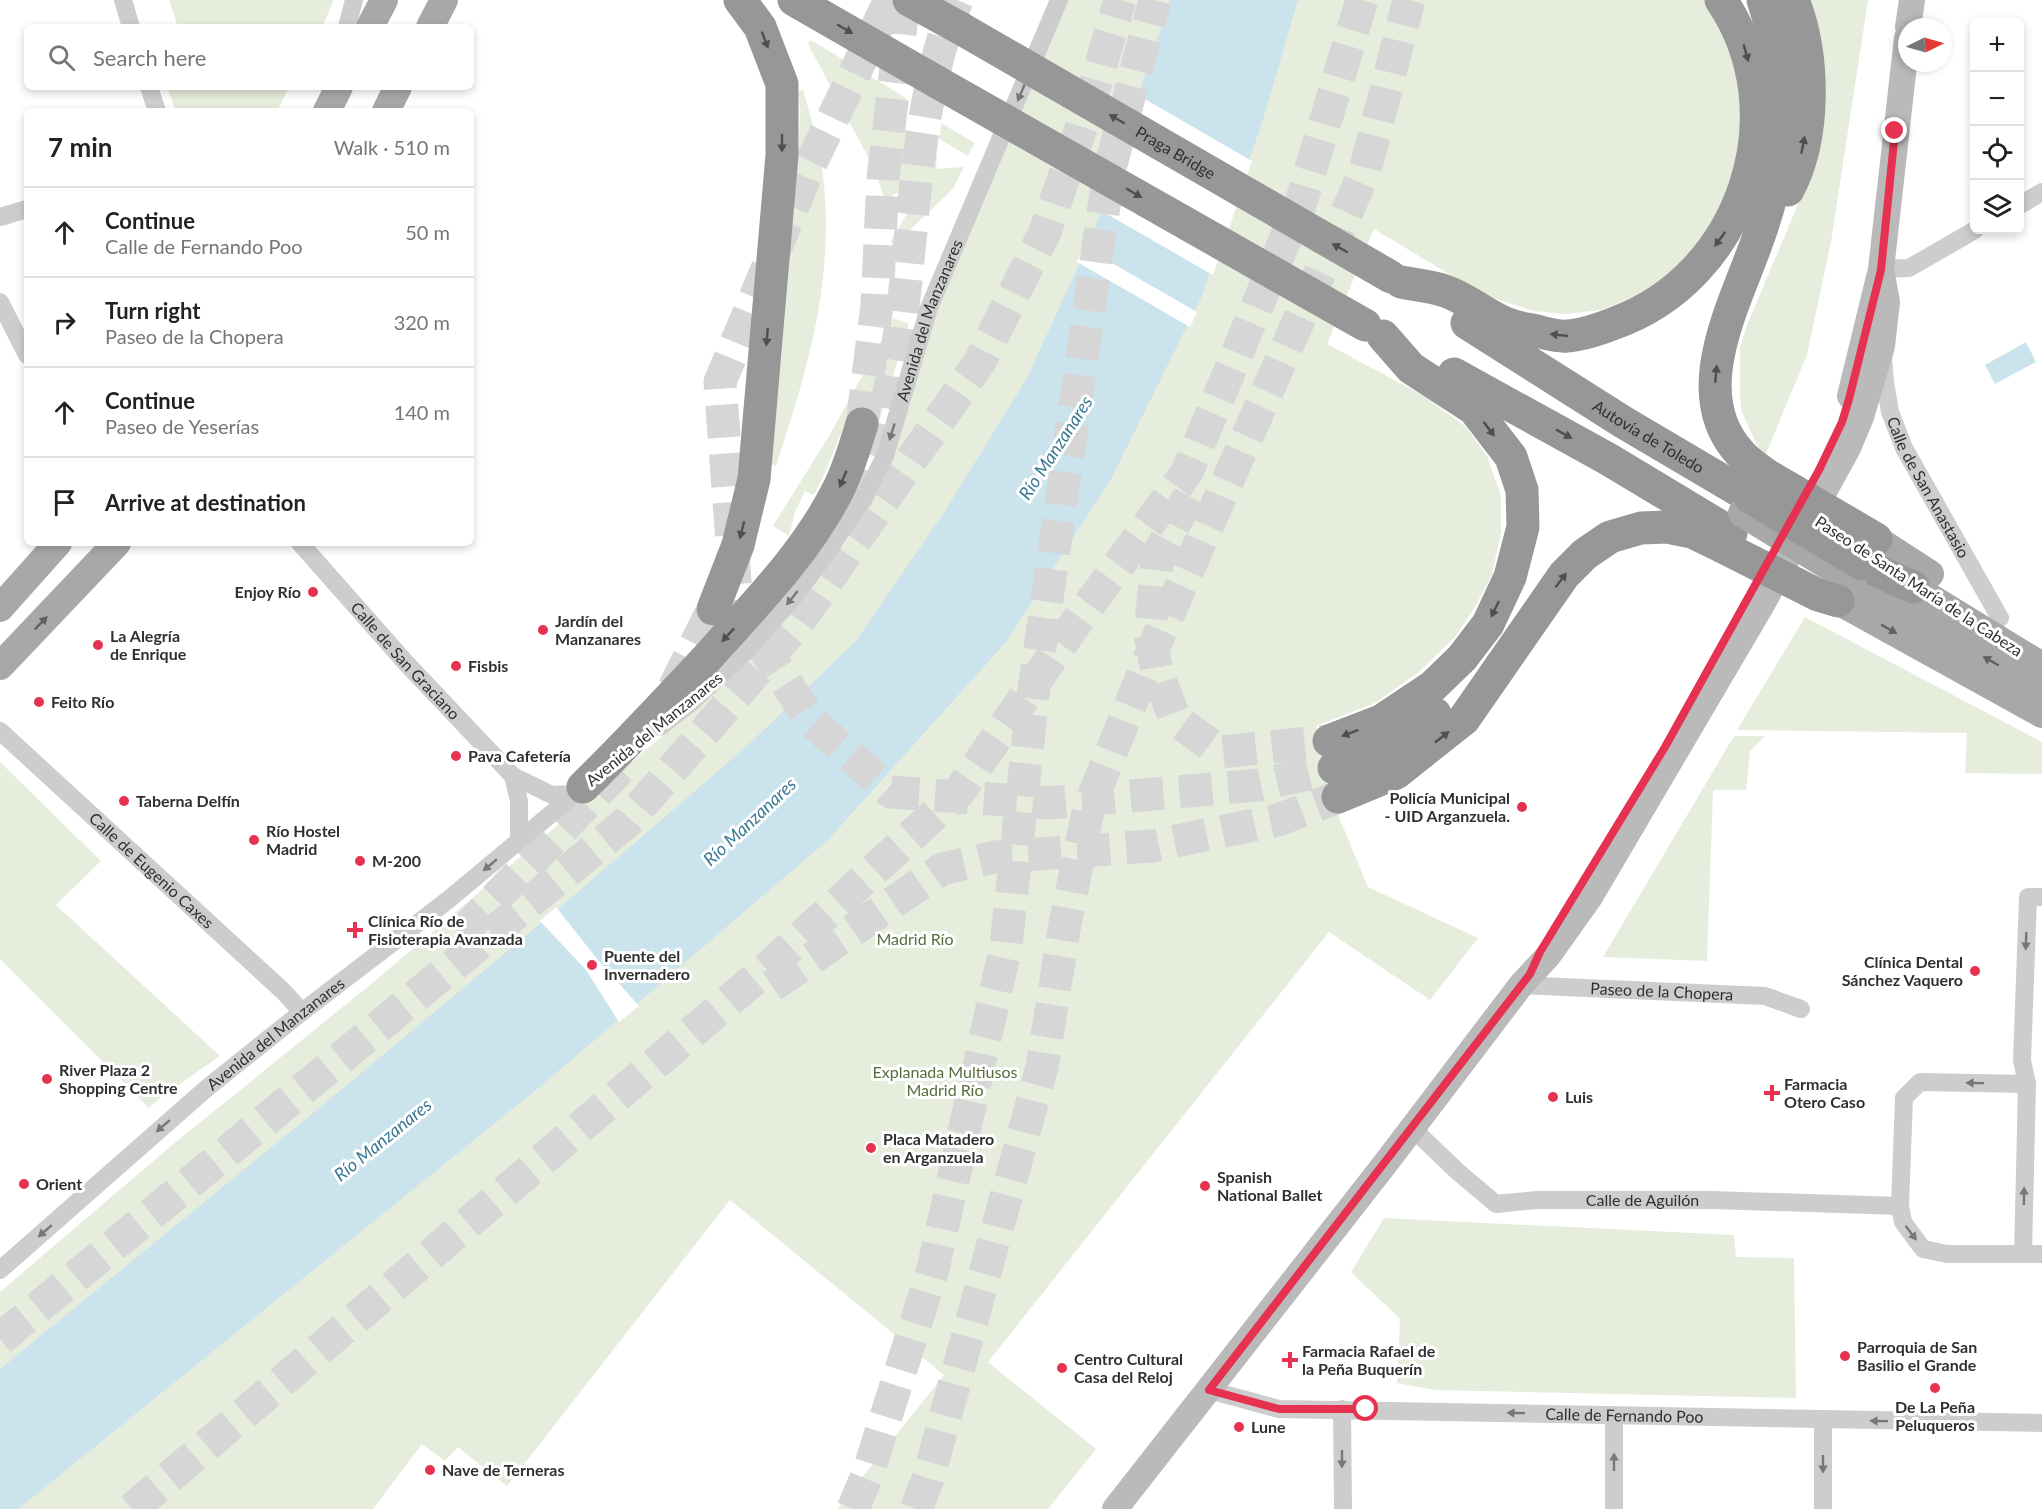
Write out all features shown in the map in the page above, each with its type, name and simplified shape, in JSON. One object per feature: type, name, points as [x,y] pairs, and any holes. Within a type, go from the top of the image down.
[{"type":"highway","points":[[713,609],[738,545],[754,479],[782,155],[782,84],[760,27],[740,0]]},
{"type":"highway","points":[[794,0],[1374,330],[1411,368],[1474,409],[1511,457],[1522,490],[1523,527],[1510,577],[1488,624],[1462,658],[1432,687],[1381,721],[1333,769],[1396,773],[1464,719],[1564,575],[1586,554],[1610,537],[1641,528],[1667,527],[1692,532],[1745,508],[1739,452],[1725,432],[1717,403],[1715,380],[1719,350],[1728,315],[1766,214],[1779,153],[1782,115],[1777,54],[1762,0]]},
{"type":"highway","name":"Praga Bridge","points":[[909,0],[1396,279]]},
{"type":"highway","points":[[1396,279],[1446,291],[1506,324],[1557,336],[1595,331],[1631,318],[1653,306],[1679,287],[1703,263],[1726,231],[1743,195],[1752,163],[1757,125],[1754,85],[1741,39],[1721,0]]},
{"type":"highway","points":[[1752,255],[1791,185],[1802,153],[1808,121],[1808,72],[1804,40],[1793,0]]},
{"type":"highway","name":"Autovía de Toledo","points":[[1396,279],[1623,422],[1745,508],[1860,568],[1913,587]]},
{"type":"highway","name":"Autovía de Toledo","points":[[1374,330],[1608,459],[1745,508],[1860,568]]},
{"type":"highway","points":[[579,790],[625,747],[779,579],[805,545],[839,488],[851,460],[862,424]]},
{"type":"main road","points":[[372,24],[384,0]]},
{"type":"main road","points":[[432,24],[444,0]]},
{"type":"main road","points":[[328,108],[338,90]]},
{"type":"main road","points":[[388,108],[396,90]]},
{"type":"main road","points":[[0,608],[55,546]]},
{"type":"main road","points":[[0,666],[114,546]]},
{"type":"main road","points":[[1860,568],[2000,618],[2042,650]]},
{"type":"main road","points":[[1860,568],[2042,714]]},
{"type":"main road","name":"Paseo de Santa María de la Cabeza","points":[[1860,568],[2042,690]]},
{"type":"main road","name":"Paseo de Santa María de la Cabeza","points":[[1913,587],[2042,666]]},
{"type":"street","points":[[123,0],[130,24]]},
{"type":"street","points":[[348,24],[354,0]]},
{"type":"street","name":"Avenida del Manzanares","points":[[0,1270],[175,1115],[302,1012],[448,900],[579,790],[692,702],[745,652],[800,589],[865,495],[885,456],[929,308],[1059,0]]},
{"type":"street","points":[[1909,18],[1912,0]]},
{"type":"street","points":[[1115,1509],[1526,979],[1548,956],[1590,897],[1760,608],[1783,550],[1842,422],[1881,270],[1903,72]]},
{"type":"street","points":[[150,90],[156,108]]},
{"type":"street","points":[[321,108],[327,90]]},
{"type":"street","points":[[2024,202],[2042,192]]},
{"type":"street","points":[[0,217],[24,210]]},
{"type":"street","points":[[1881,270],[1909,268],[1970,233]]},
{"type":"street","points":[[1783,550],[1848,448],[1860,417],[1882,346],[1887,302],[1881,270]]},
{"type":"street","points":[[0,302],[24,349]]},
{"type":"street","name":"Calle de San Anastasio","points":[[1882,346],[1890,412],[1904,448],[2000,618]]},
{"type":"street","name":"Calle de San Graciano","points":[[303,546],[406,663],[513,776],[552,795],[579,790]]},
{"type":"street","name":"Calle de Eugenio Caxes","points":[[0,731],[284,992],[302,1012]]},
{"type":"street","points":[[513,776],[519,801],[519,840]]},
{"type":"street","points":[[2023,1254],[2027,1084],[2022,1060],[2028,897],[2042,897]]},
{"type":"street","name":"Paseo de la Chopera","points":[[1526,979],[1765,996],[1801,1009]]},
{"type":"street","points":[[2027,1084],[1920,1082],[1904,1098],[1900,1206],[1903,1222],[1923,1249],[1947,1254],[2042,1254],[2042,1248]]},
{"type":"street","name":"Calle de Aguilón","points":[[1412,1128],[1496,1204],[1537,1200],[1713,1200],[1900,1206]]},
{"type":"street","name":"Calle de Fernando Poo","points":[[1209,1390],[1279,1409],[2042,1423]]},
{"type":"street","points":[[1342,1409],[1342,1509]]},
{"type":"street","points":[[1614,1415],[1614,1509]]},
{"type":"street","points":[[1823,1420],[1823,1509]]},
{"type":"green space","points":[[169,0],[334,0],[323,24],[177,24]]},
{"type":"green space","name":"Madrid Río","points":[[1066,0],[1707,0],[1734,54],[1746,110],[1744,147],[1717,217],[1680,266],[1643,294],[1600,310],[1566,314],[1533,311],[1499,300],[1467,285],[1374,229],[1327,344],[1422,395],[1466,427],[1487,456],[1501,496],[1501,533],[1492,574],[1475,607],[1456,636],[1419,672],[1375,703],[1316,726],[1339,817],[1368,887],[1478,938],[1430,1000],[1329,932],[988,1362],[1096,1449],[1048,1509],[837,1509],[944,1375],[730,1200],[507,1486],[458,1447],[445,1461],[422,1444],[373,1509],[0,1509],[0,1292],[171,1146],[370,985],[689,713],[817,580],[847,540],[870,500],[934,310]]},
{"type":"green space","points":[[1806,0],[1868,0],[1831,242],[1807,355],[1765,456],[1757,445],[1742,412],[1740,348],[1747,325],[1802,195]]},
{"type":"green space","points":[[811,40],[906,98],[903,130],[940,136],[941,123],[975,143],[968,156],[938,138],[936,169],[964,167],[953,189],[911,229],[896,252],[891,241],[918,198],[914,195],[918,187],[915,182],[885,200],[875,170],[809,46],[808,42]]},
{"type":"green space","points":[[168,90],[288,90],[278,108],[175,108]]},
{"type":"green space","points":[[803,90],[822,164],[826,214],[825,251],[822,287],[808,359],[776,466],[770,464],[798,164],[799,91]]},
{"type":"green space","points":[[894,318],[909,324],[878,425],[847,418],[814,495],[805,491],[795,512],[789,536],[773,526],[829,436]]},
{"type":"green space","points":[[1805,617],[2042,742],[2042,774],[1965,773],[1967,733],[1737,730]]},
{"type":"green space","points":[[1734,736],[1765,736],[1750,751],[1746,790],[1713,790],[1707,961],[1603,957]]},
{"type":"green space","points":[[0,762],[101,861],[56,905],[220,1056],[149,1108],[0,959]]},
{"type":"green space","points":[[1384,1218],[1734,1235],[1736,1257],[1794,1258],[1796,1398],[1434,1390],[1397,1383],[1400,1319],[1351,1272]]},
{"type":"water","name":"Río Manzanares","points":[[1170,0],[1298,0],[1262,123],[1201,298],[1112,477],[1006,642],[828,840],[541,1086],[18,1509],[0,1509],[0,1369],[317,1110],[571,898],[747,746],[856,641],[945,511],[1027,378],[1093,234]]},
{"type":"water","points":[[2026,342],[2036,362],[1995,384],[1985,365]]},
{"type":"pier","points":[[1136,94],[1252,161],[1213,275],[1098,209]]},
{"type":"pier","points":[[1084,247],[1197,312],[1190,327],[1077,262]]},
{"type":"pier","name":"Puente del Invernadero","points":[[556,907],[598,960],[639,1006],[619,1022],[586,970],[540,921]]},
{"type":"tunnel","points":[[890,0],[811,163],[720,382],[737,607],[811,721],[891,792],[1048,803],[1259,785],[1334,768]]},
{"type":"tunnel","points":[[862,424],[877,305],[883,178],[904,0]]},
{"type":"tunnel","points":[[855,501],[873,461],[886,406],[896,356],[928,98],[940,48],[957,0]]},
{"type":"tunnel","points":[[0,1339],[627,822],[797,624],[979,363],[1045,232],[1091,99],[1120,0]]},
{"type":"tunnel","points":[[853,1509],[868,1473],[933,1269],[1006,946],[1033,696],[1109,172],[1155,0]]},
{"type":"tunnel","points":[[132,1509],[764,971],[959,792],[1075,624],[1187,472],[1301,202],[1362,0]]},
{"type":"tunnel","points":[[916,1509],[928,1479],[1042,1067],[1065,924],[1089,807],[1156,642],[1365,171],[1409,0]]},
{"type":"tunnel","points":[[1189,496],[1158,555],[1150,633],[1157,672],[1175,719],[1220,752],[1329,741]]},
{"type":"tunnel","points":[[674,688],[713,609]]},
{"type":"tunnel","points":[[461,934],[621,768]]},
{"type":"tunnel","points":[[772,986],[942,869],[995,857],[1152,846],[1278,820],[1338,797]]},
{"type":"place","name":"Enjoy Río","points":[[313,592]]},
{"type":"place","name":"Jardín del Manzanares","points":[[543,630]]},
{"type":"place","name":"La Alegría de Enrique","points":[[98,645]]},
{"type":"place","name":"Fisbis","points":[[456,666]]},
{"type":"place","name":"Feito Río","points":[[39,702]]},
{"type":"place","name":"Pava Cafetería","points":[[456,756]]},
{"type":"place","name":"Taberna Delfín","points":[[124,801]]},
{"type":"place","name":"Policía Municipal - UID Arganzuela.","points":[[1522,807]]},
{"type":"place","name":"Río Hostel Madrid","points":[[254,840]]},
{"type":"place","name":"M-200","points":[[360,861]]},
{"type":"place","name":"Clínica Río de Fisioterapia Avanzada","points":[[355,930]]},
{"type":"place","name":"Puente del Invernadero","points":[[592,965]]},
{"type":"place","name":"Clínica Dental Sánchez Vaquero","points":[[1975,971]]},
{"type":"place","name":"River Plaza 2 Shopping Centre","points":[[47,1079]]},
{"type":"place","name":"Farmacia Otero Caso","points":[[1772,1093]]},
{"type":"place","name":"Luis","points":[[1553,1097]]},
{"type":"place","name":"Placa Matadero en Arganzuela","points":[[871,1148]]},
{"type":"place","name":"Orient","points":[[24,1184]]},
{"type":"place","name":"Spanish National Ballet","points":[[1205,1186]]},
{"type":"place","name":"Parroquia de San Basilio el Grande","points":[[1845,1356]]},
{"type":"place","name":"Farmacia Rafael de la Peña Buquerín","points":[[1290,1360]]},
{"type":"place","name":"Centro Cultural Casa del Reloj","points":[[1062,1368]]},
{"type":"place","name":"De La Peña Peluqueros","points":[[1935,1388]]},
{"type":"place","name":"Lune","points":[[1239,1427]]},
{"type":"place","name":"Nave de Terneras","points":[[430,1470]]},
{"type":"route","points":[[1366,1409],[1279,1409],[1209,1390],[1530,974],[1540,952],[1577,889],[1665,747],[1819,470],[1842,422],[1881,270],[1895,131]]},
{"type":"park label","name":"Explanada Multiusos Madrid Río","points":[[945,1081]]}]
